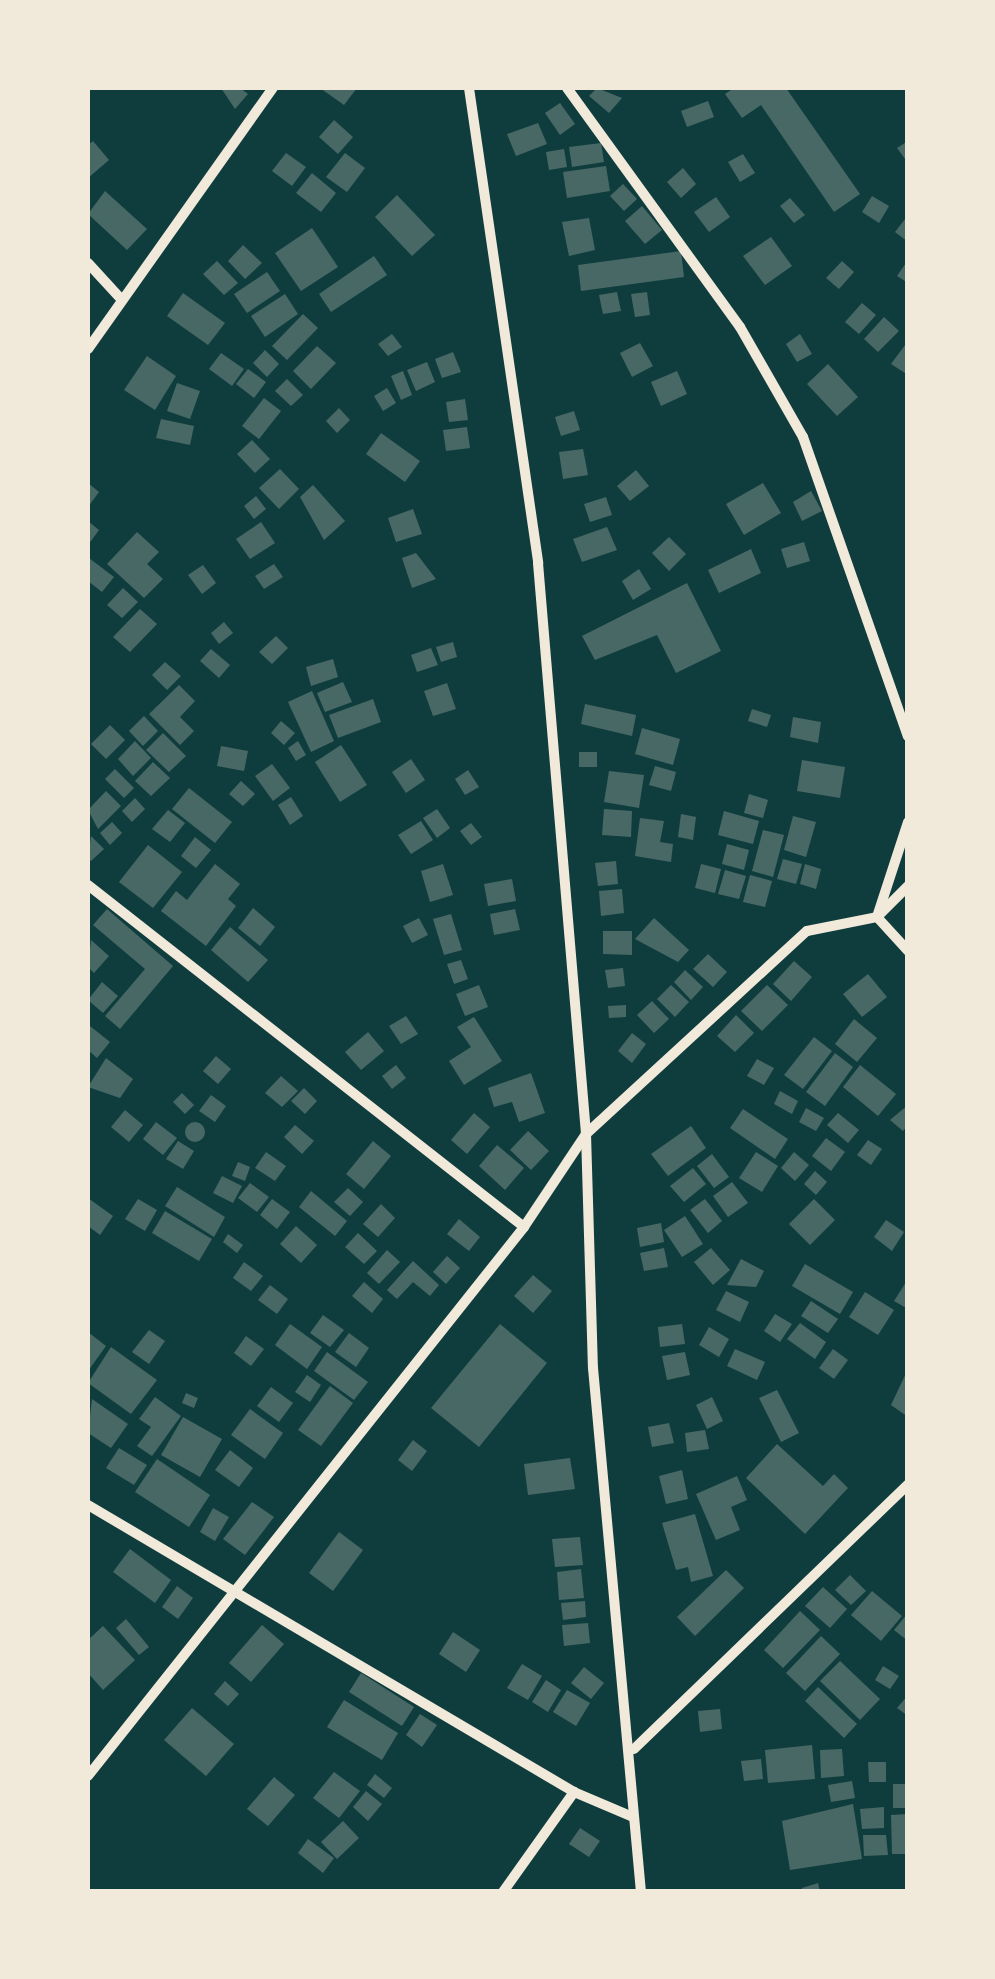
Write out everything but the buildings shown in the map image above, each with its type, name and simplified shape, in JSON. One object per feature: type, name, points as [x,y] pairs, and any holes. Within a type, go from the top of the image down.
[{"type":"street","points":[[88,349],[272,88]]},
{"type":"street","points":[[469,88],[538,564],[586,1134],[592,1368],[634,1750],[633,1816],[641,1892]]},
{"type":"street","points":[[567,88],[740,327],[802,437],[908,736]]},
{"type":"street","points":[[88,263],[122,300]]},
{"type":"street","points":[[877,916],[908,822]]},
{"type":"street","points":[[88,885],[524,1227]]},
{"type":"street","points":[[88,1776],[524,1227],[586,1134],[806,932],[877,916],[908,886]]},
{"type":"street","points":[[877,916],[908,951]]},
{"type":"street","points":[[634,1750],[908,1484]]},
{"type":"street","points":[[88,1505],[574,1792],[633,1816]]},
{"type":"street","points":[[503,1892],[574,1792]]}]
